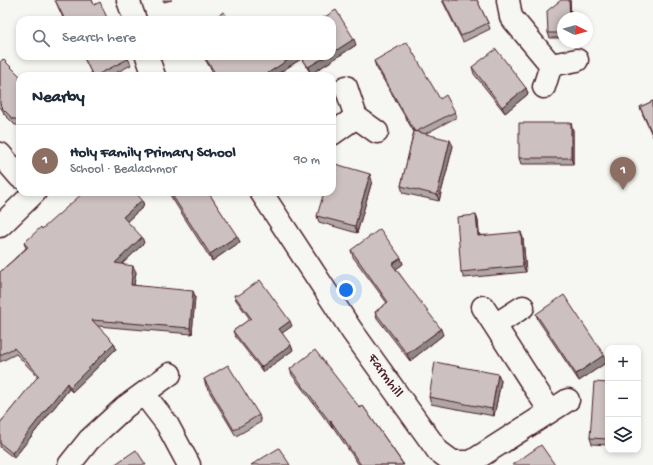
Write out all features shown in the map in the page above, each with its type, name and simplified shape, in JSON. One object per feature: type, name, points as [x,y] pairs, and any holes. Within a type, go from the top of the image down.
[{"type":"street","points":[[128,0],[134,16]]},
{"type":"street","points":[[508,0],[511,17],[551,65]]},
{"type":"street","points":[[148,60],[153,72]]},
{"type":"street","points":[[551,65],[577,60]]},
{"type":"street","points":[[544,87],[551,65]]},
{"type":"street","points":[[346,87],[356,117],[377,132]]},
{"type":"street","points":[[336,131],[356,117]]},
{"type":"street","points":[[0,154],[16,172]]},
{"type":"street","points":[[0,226],[30,196]]},
{"type":"street","name":"Farmhill","points":[[264,196],[352,331],[438,451],[453,462],[471,462],[568,400]]},
{"type":"street","points":[[483,307],[550,411]]},
{"type":"street","points":[[495,325],[523,307]]},
{"type":"street","points":[[69,465],[89,440],[125,407],[170,374]]},
{"type":"street","points":[[144,394],[167,424],[189,465]]},
{"type":"building","points":[[55,0],[92,0],[94,5],[100,2],[106,16],[63,16]]},
{"type":"building","points":[[443,0],[477,0],[488,23],[461,36]]},
{"type":"building","points":[[561,0],[569,0],[570,12],[557,12],[557,33],[548,33],[547,11]]},
{"type":"building","points":[[336,10],[354,39],[336,50],[336,16],[326,16]]},
{"type":"building","points":[[224,12],[226,16],[217,16]]},
{"type":"building","points":[[407,42],[440,99],[446,95],[455,112],[415,132],[374,61]]},
{"type":"building","points":[[496,49],[526,88],[502,107],[472,67]]},
{"type":"building","points":[[3,59],[16,72],[16,119],[13,119],[0,104],[0,62]]},
{"type":"building","points":[[85,60],[126,60],[103,72],[91,72]]},
{"type":"building","points":[[207,60],[288,60],[270,72],[214,72]]},
{"type":"building","points":[[304,60],[320,60],[308,67]]},
{"type":"building","points":[[653,101],[653,135],[640,107]]},
{"type":"building","points":[[519,123],[571,123],[571,158],[519,158]]},
{"type":"building","points":[[414,131],[450,140],[437,195],[401,186]]},
{"type":"building","points":[[336,164],[370,174],[355,226],[317,216],[323,196],[336,196]]},
{"type":"building","points":[[79,196],[138,196],[142,200],[123,217],[142,237],[115,263],[133,266],[131,285],[193,291],[190,328],[92,320],[114,343],[70,387],[67,383],[12,453],[0,443],[0,423],[39,375],[14,348],[0,355],[0,272],[28,247],[24,243],[41,227],[42,229]]},
{"type":"building","points":[[173,196],[211,196],[237,236],[210,254]]},
{"type":"building","points":[[476,215],[478,236],[521,232],[523,266],[461,272],[457,217]]},
{"type":"building","points":[[380,229],[401,258],[392,264],[441,329],[407,354],[375,312],[388,302],[351,250]]},
{"type":"building","points":[[260,280],[290,321],[279,329],[291,345],[261,367],[233,331],[251,318],[234,295],[239,295]]},
{"type":"building","points":[[564,295],[604,355],[576,374],[536,314]]},
{"type":"building","points":[[315,350],[360,408],[363,406],[403,464],[402,465],[361,465],[331,421],[330,422],[290,369]]},
{"type":"building","points":[[435,362],[498,374],[492,409],[429,397]]},
{"type":"building","points":[[228,365],[259,415],[234,430],[204,379]]},
{"type":"building","points":[[594,382],[605,383],[605,439],[590,438]]},
{"type":"building","points":[[541,445],[555,465],[512,465]]},
{"type":"building","points":[[279,448],[290,465],[251,465]]},
{"type":"building","points":[[136,450],[146,465],[114,465]]},
{"type":"place","name":"Holy Family Primary School","points":[[623,190]]}]
